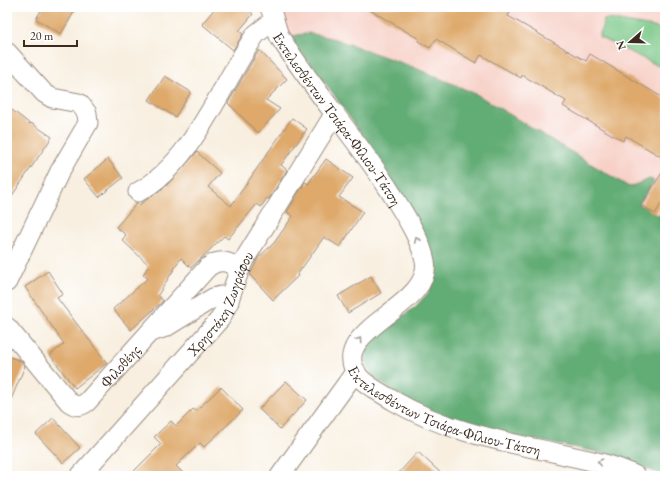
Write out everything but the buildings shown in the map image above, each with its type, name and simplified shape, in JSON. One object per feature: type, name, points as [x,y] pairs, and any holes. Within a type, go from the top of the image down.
[{"type":"street","name":"Εκτελεσθέντων Τσιάρα-Φίλιου-Τάτση","points":[[272,14],[284,44],[335,113],[400,206],[421,248],[426,269],[421,284],[414,292],[359,338],[354,350],[353,358],[356,371],[368,384],[381,394],[410,411],[452,428],[478,436],[610,464],[636,476]]},
{"type":"street","points":[[138,192],[160,177],[182,153],[256,34],[272,14]]},
{"type":"street","points":[[7,52],[44,94],[52,98],[79,103],[84,109],[88,118],[84,130],[60,171],[7,282]]},
{"type":"street","name":"Χρηστάκη Ζωγράφου","points":[[80,476],[216,323],[229,302],[234,281],[240,268],[335,113]]},
{"type":"street","name":"Φιλοθέης","points":[[7,327],[69,402],[78,407],[87,402],[212,264],[219,261],[225,261],[240,268]]},
{"type":"street","points":[[151,330],[158,331],[213,298],[221,296],[229,302]]},
{"type":"street","points":[[280,476],[356,371]]},
{"type":"shaded area","points":[[278,7],[665,7],[665,476],[613,455],[580,449],[370,372],[366,365],[365,352],[378,335],[416,306],[428,293],[434,281],[436,272],[434,260],[382,164],[332,92],[284,30]]},
{"type":"green space","points":[[608,19],[665,29],[665,69],[599,37],[604,20]]},
{"type":"green space","points":[[308,33],[335,39],[413,67],[476,94],[629,187],[650,179],[654,181],[639,204],[659,216],[665,208],[665,476],[613,455],[476,429],[406,400],[374,378],[366,365],[365,359],[368,345],[378,335],[416,306],[428,293],[434,281],[436,272],[434,260],[382,164],[332,92],[291,40],[293,36]]}]
